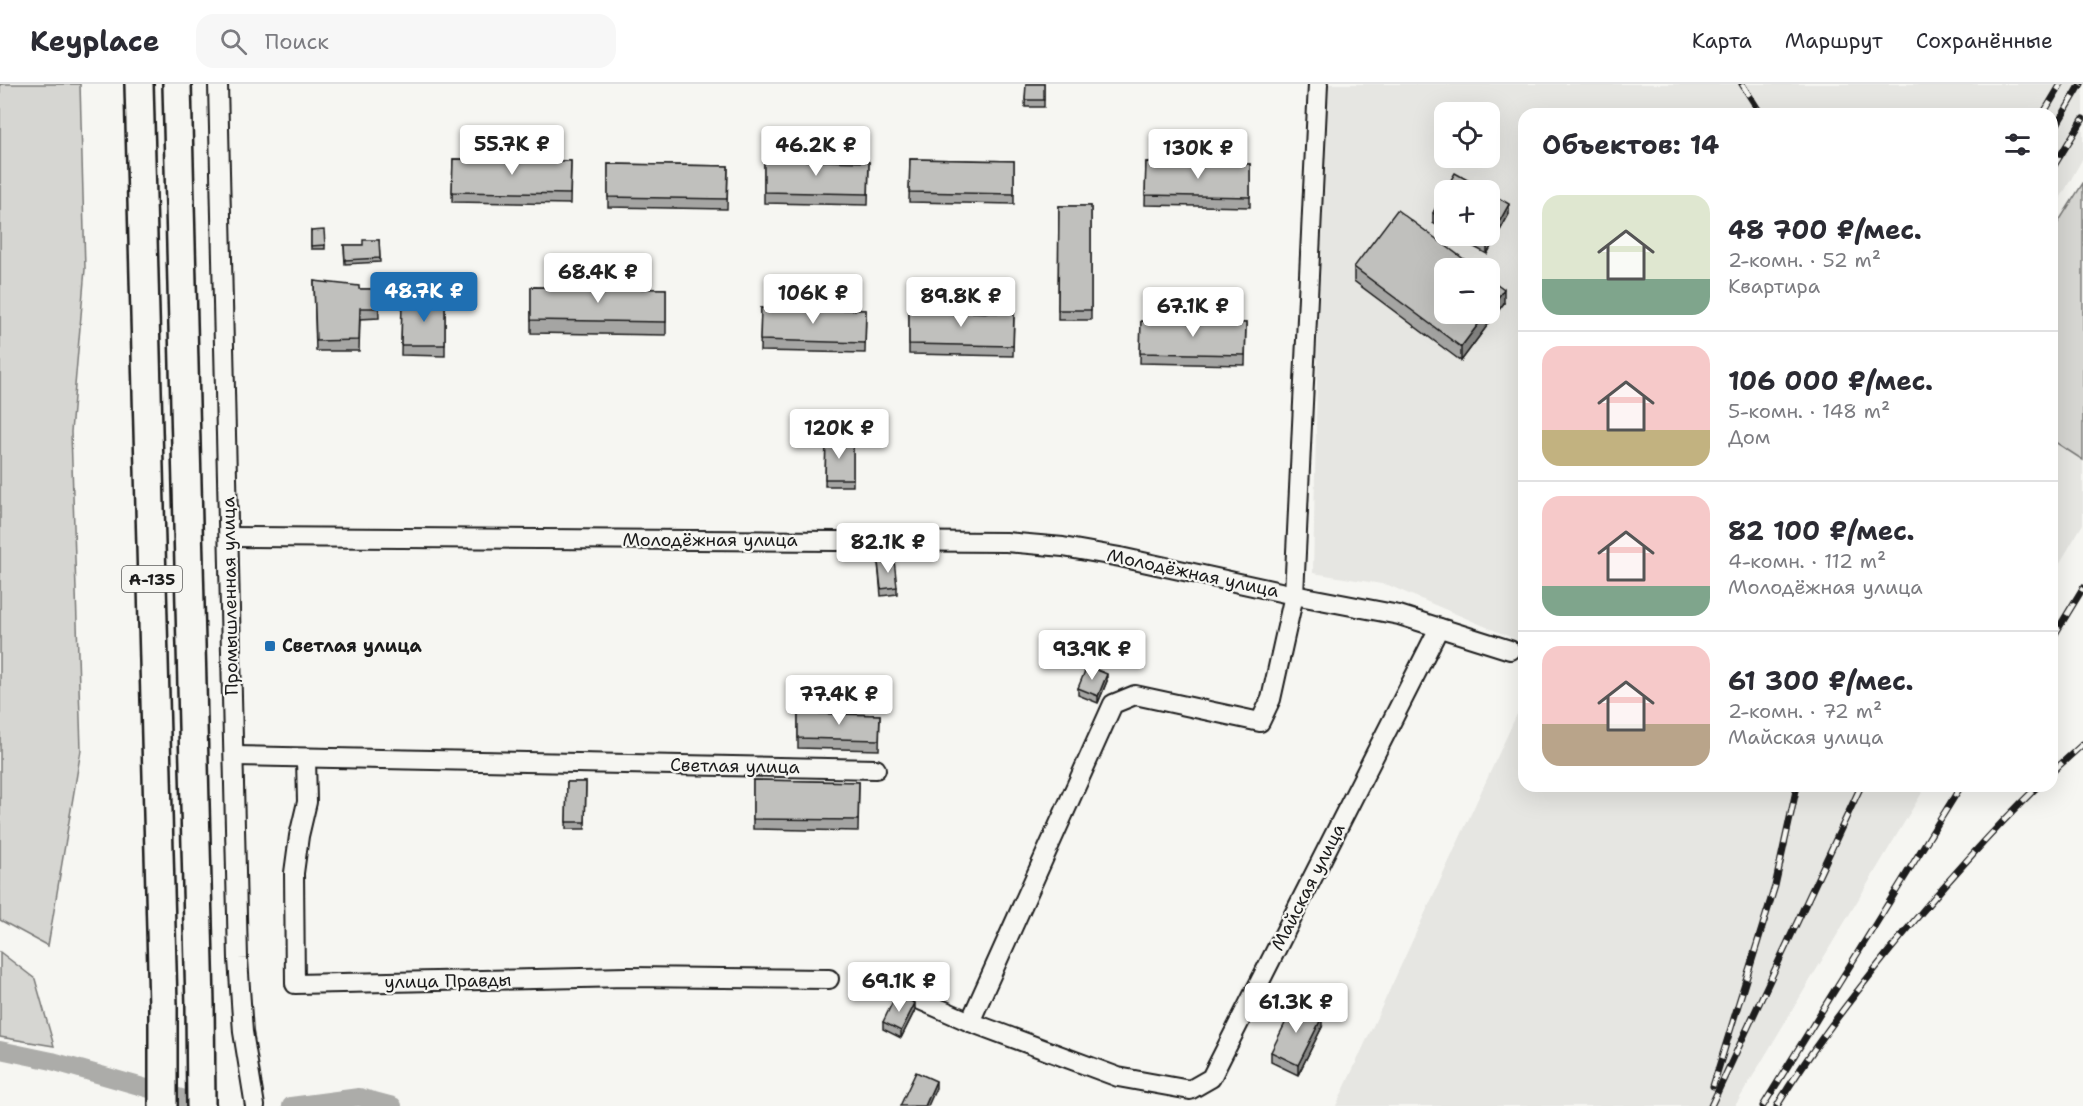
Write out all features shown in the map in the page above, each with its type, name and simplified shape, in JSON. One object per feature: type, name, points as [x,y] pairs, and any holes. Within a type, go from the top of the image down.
[{"type":"highway","name":"А-135","points":[[139,84],[163,1106]]},
{"type":"highway","name":"А-135","points":[[177,84],[201,1106]]},
{"type":"street","name":"Промышленная улица","points":[[218,84],[238,959],[243,1032],[255,1106]]},
{"type":"street","points":[[970,1022],[1113,704],[1135,695],[1260,722],[1271,699],[1293,595],[1318,84]]},
{"type":"street","name":"Молодёжная улица","points":[[229,537],[1006,542],[1063,547],[1399,615],[1509,650]]},
{"type":"street","name":"Майская улица","points":[[870,978],[970,1022],[1118,1077],[1190,1090],[1211,1078],[1439,628]]},
{"type":"street","name":"Светлая улица","points":[[234,756],[876,769]]},
{"type":"street","name":"улица Правды","points":[[306,758],[308,802],[299,836],[294,873],[295,984],[627,976],[829,979]]},
{"type":"shaded area","points":[[0,84],[80,84],[85,269],[71,432],[81,750],[48,946],[0,920]]},
{"type":"shaded area","points":[[1323,84],[2083,84],[2083,158],[2058,202],[2058,108],[1518,108],[1518,640],[1388,585],[1313,573]]},
{"type":"shaded area","points":[[2083,183],[2083,460],[2058,444],[2058,223]]},
{"type":"shaded area","points":[[2058,444],[2083,460],[2083,524],[2058,566]]},
{"type":"shaded area","points":[[1518,712],[1518,792],[1922,792],[1735,1106],[1336,1106]]},
{"type":"shaded area","points":[[0,952],[35,979],[54,1046],[0,1037]]},
{"type":"building","points":[[1026,84],[1044,84],[1044,100],[1025,100]]},
{"type":"building","points":[[453,159],[571,161],[570,194],[452,192]]},
{"type":"building","points":[[910,159],[1014,161],[1014,194],[909,192]]},
{"type":"building","points":[[764,160],[869,162],[868,194],[764,192]]},
{"type":"building","points":[[1146,162],[1250,164],[1250,197],[1145,195]]},
{"type":"building","points":[[608,164],[728,166],[727,199],[608,197]]},
{"type":"building","points":[[1455,173],[1467,180],[1451,180]]},
{"type":"building","points":[[1500,199],[1509,204],[1500,220]]},
{"type":"building","points":[[1059,206],[1091,206],[1091,310],[1058,310]]},
{"type":"building","points":[[1397,210],[1434,237],[1434,246],[1446,246],[1462,258],[1434,258],[1434,324],[1478,324],[1461,347],[1354,267]]},
{"type":"building","points":[[324,230],[325,245],[311,246],[311,231]]},
{"type":"building","points":[[363,240],[379,240],[380,258],[345,260],[344,245],[363,245]]},
{"type":"building","points":[[314,281],[359,286],[359,289],[378,289],[379,308],[360,308],[359,340],[316,341]]},
{"type":"building","points":[[531,287],[666,289],[666,322],[531,320]]},
{"type":"building","points":[[428,297],[445,298],[445,345],[401,345],[402,303],[428,304]]},
{"type":"building","points":[[761,308],[866,310],[865,343],[760,340]]},
{"type":"building","points":[[909,311],[1014,313],[1013,346],[909,344]]},
{"type":"building","points":[[1141,321],[1246,323],[1245,355],[1140,353]]},
{"type":"building","points":[[826,440],[853,440],[853,479],[825,479]]},
{"type":"building","points":[[894,560],[897,587],[881,589],[878,562]]},
{"type":"building","points":[[1087,666],[1107,674],[1098,696],[1078,688]]},
{"type":"building","points":[[798,713],[880,715],[879,740],[798,738]]},
{"type":"building","points":[[753,780],[859,782],[858,820],[753,819]]},
{"type":"building","points":[[567,782],[586,782],[585,822],[566,822]]},
{"type":"building","points":[[896,995],[915,1003],[901,1031],[883,1022]]},
{"type":"building","points":[[1295,1003],[1322,1017],[1298,1065],[1271,1052]]},
{"type":"building","points":[[916,1072],[936,1081],[925,1106],[900,1106]]},
{"type":"waterway","points":[[0,1050],[52,1061],[209,1106]]},
{"type":"waterway","points":[[291,1106],[359,1097],[393,1106]]},
{"type":"railway","points":[[1742,84],[1757,108]]},
{"type":"railway","points":[[2047,108],[2061,84]]},
{"type":"railway","points":[[2058,123],[2081,84]]},
{"type":"railway","points":[[2058,159],[2083,119]]},
{"type":"railway","points":[[2058,629],[2083,588]]},
{"type":"railway","points":[[2058,767],[2083,744]]},
{"type":"railway","points":[[1713,1086],[1775,886],[1796,792]]},
{"type":"railway","points":[[1711,1106],[1858,792]]},
{"type":"railway","points":[[1763,1106],[1957,792]]},
{"type":"railway","points":[[1777,1106],[1845,1007],[1890,950],[1962,866],[2032,792]]},
{"type":"place","name":"Светлая улица","points":[[270,646]]}]
